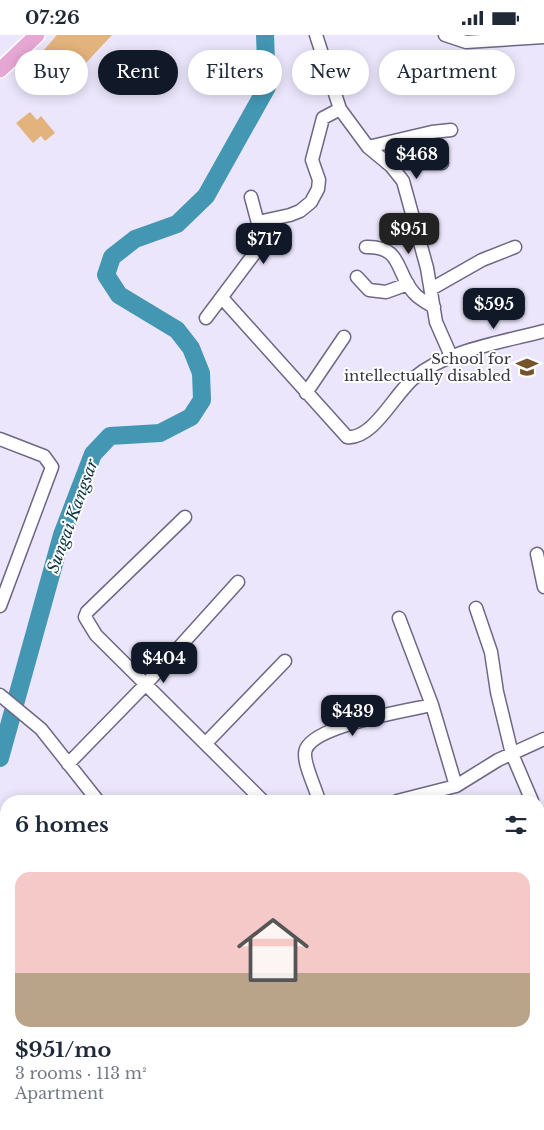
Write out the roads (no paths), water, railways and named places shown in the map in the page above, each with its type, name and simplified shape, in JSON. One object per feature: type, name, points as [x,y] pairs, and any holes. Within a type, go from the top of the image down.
[{"type":"main road","points":[[0,69],[36,35]]},
{"type":"street","points":[[316,35],[340,109],[368,147],[387,163],[403,181],[431,289],[436,322],[451,356]]},
{"type":"street","points":[[445,35],[466,42],[544,37]]},
{"type":"street","points":[[258,222],[290,215],[300,211],[311,202],[318,189],[319,180],[312,161],[323,118],[340,109]]},
{"type":"street","points":[[368,147],[432,132],[451,130]]},
{"type":"street","points":[[387,163],[442,163]]},
{"type":"street","points":[[206,318],[223,299],[262,243],[251,197]]},
{"type":"street","points":[[366,247],[378,247],[390,252],[416,296],[434,307]]},
{"type":"street","points":[[431,289],[482,260],[514,247]]},
{"type":"street","points":[[358,277],[369,290],[386,292],[408,284]]},
{"type":"street","points":[[223,299],[347,437],[356,438],[367,431],[414,378],[451,356],[544,331]]},
{"type":"street","points":[[306,393],[344,337]]},
{"type":"street","points":[[0,439],[44,456],[52,467],[0,606]]},
{"type":"street","points":[[185,517],[87,612],[85,617],[96,635],[257,795]]},
{"type":"street","points":[[537,554],[544,587]]},
{"type":"street","points":[[68,763],[146,684],[238,582]]},
{"type":"street","points":[[476,609],[491,652],[497,692],[512,754],[529,795]]},
{"type":"street","points":[[399,617],[432,705],[456,786]]},
{"type":"street","points":[[206,743],[285,661]]},
{"type":"street","points":[[0,695],[41,729],[93,795]]},
{"type":"street","points":[[317,795],[306,762],[306,750],[315,738],[339,727],[432,705]]},
{"type":"street","points":[[421,795],[456,786],[512,754],[544,739]]},
{"type":"waterway","name":"Sungai Kangsar","points":[[0,758],[62,535],[93,454],[110,436],[160,433],[191,417],[202,400],[201,373],[191,348],[177,330],[119,295],[106,275],[112,257],[135,239],[177,224],[206,196],[267,87],[265,35]]},
{"type":"place","name":"School for intellectually disabled","points":[[527,367]]}]
